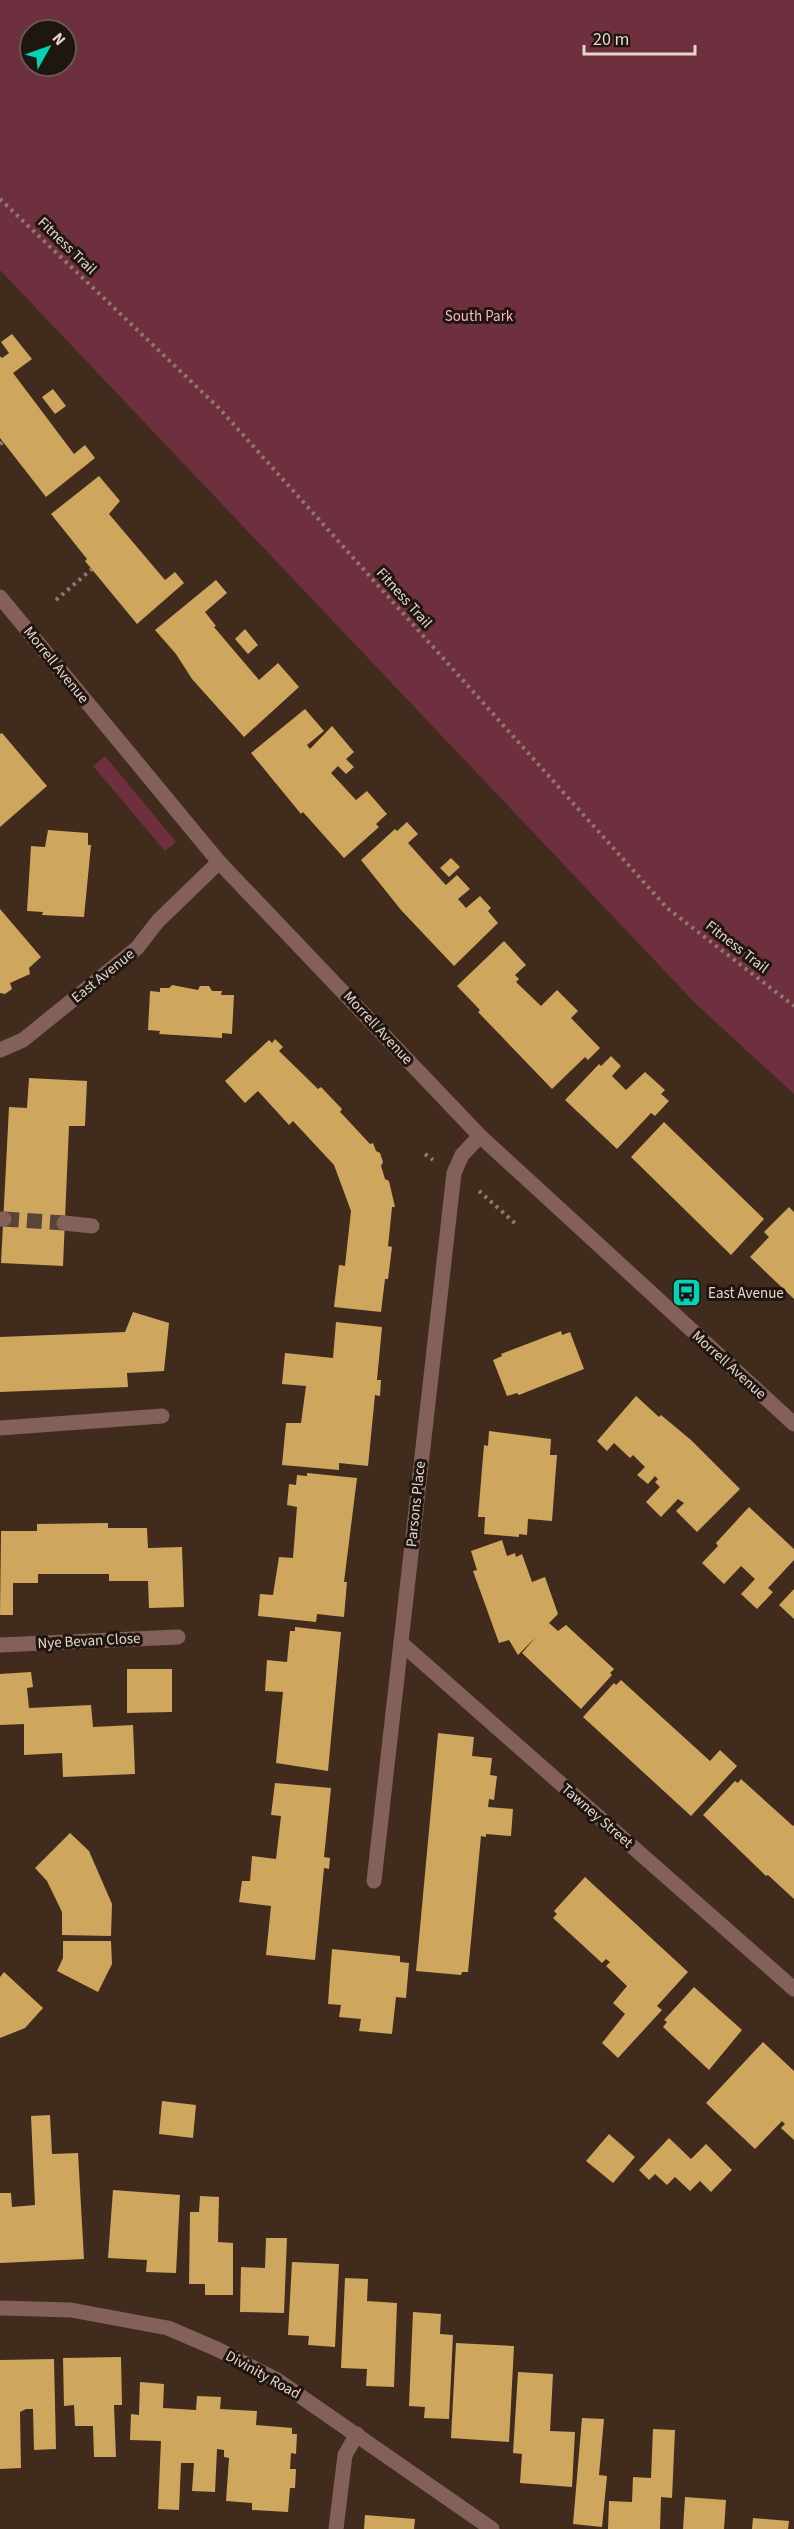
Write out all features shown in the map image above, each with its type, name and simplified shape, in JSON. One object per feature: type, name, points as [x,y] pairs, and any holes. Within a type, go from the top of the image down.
[{"type":"street","name":"Morrell Avenue","points":[[0,597],[219,862],[480,1136],[794,1424]]},
{"type":"street","name":"East Avenue","points":[[0,1050],[23,1040],[137,948],[158,921],[219,862]]},
{"type":"street","name":"Parsons Place","points":[[374,1881],[454,1173],[462,1155],[480,1136]]},
{"type":"street","points":[[64,1223],[92,1226]]},
{"type":"street","points":[[0,1428],[162,1416]]},
{"type":"street","name":"Nye Bevan Close","points":[[0,1645],[178,1637]]},
{"type":"street","name":"Tawney Street","points":[[401,1643],[794,1989]]},
{"type":"street","name":"Divinity Road","points":[[0,2308],[71,2310],[168,2328],[277,2380],[492,2529]]},
{"type":"street","points":[[336,2529],[345,2455],[357,2434]]},
{"type":"path","name":"Fitness Trail","points":[[0,199],[219,408],[667,908],[794,1006]]},
{"type":"path","points":[[56,600],[92,569]]},
{"type":"path","points":[[454,1173],[477,1189],[516,1224]]},
{"type":"green space","name":"South Park","points":[[0,0],[794,0],[794,1094],[696,1004],[0,270]]},
{"type":"green space","points":[[105,756],[176,842],[165,851],[93,766]]},
{"type":"building","points":[[12,334],[32,359],[13,373],[74,454],[85,445],[95,458],[46,497],[0,438],[0,356],[2,358],[9,353],[1,342]]},
{"type":"building","points":[[53,389],[66,406],[55,414],[42,397]]},
{"type":"building","points":[[99,476],[120,501],[109,514],[165,580],[175,572],[184,583],[137,624],[85,561],[87,559],[51,514]]},
{"type":"building","points":[[216,580],[227,593],[205,612],[216,626],[214,627],[259,680],[278,663],[299,687],[244,737],[192,679],[176,654],[155,630]]},
{"type":"building","points":[[245,629],[258,645],[248,654],[235,639]]},
{"type":"building","points":[[305,709],[324,731],[307,745],[310,749],[332,726],[354,752],[346,759],[354,767],[346,774],[338,766],[331,773],[356,800],[367,791],[387,814],[376,824],[379,827],[344,858],[303,812],[301,814],[251,753]]},
{"type":"building","points":[[2,733],[47,786],[0,827],[0,734]]},
{"type":"building","points":[[407,822],[418,834],[408,843],[443,882],[446,885],[457,875],[470,889],[458,899],[466,908],[480,896],[491,908],[488,911],[498,923],[454,966],[401,910],[361,860],[395,829],[397,831]]},
{"type":"building","points":[[48,830],[88,833],[88,845],[91,845],[84,917],[42,915],[43,912],[27,911],[31,846],[45,847]]},
{"type":"building","points":[[451,858],[460,867],[449,877],[440,868]]},
{"type":"building","points":[[0,909],[41,957],[29,968],[30,974],[10,983],[12,989],[5,994],[0,993]]},
{"type":"building","points":[[504,941],[526,965],[515,975],[519,979],[516,982],[541,1006],[557,990],[578,1011],[571,1018],[600,1048],[588,1060],[585,1057],[552,1089],[478,1012],[480,1010],[457,986]]},
{"type":"building","points":[[172,985],[198,990],[200,986],[209,986],[212,991],[222,991],[221,995],[234,995],[232,1034],[222,1033],[222,1038],[159,1034],[160,1031],[148,1030],[150,991],[160,992],[160,988],[169,988]]},
{"type":"building","points":[[275,1039],[283,1047],[279,1051],[318,1089],[321,1087],[342,1109],[340,1112],[370,1144],[373,1143],[376,1151],[380,1153],[383,1162],[381,1166],[385,1179],[389,1181],[395,1207],[392,1207],[388,1246],[392,1247],[381,1312],[334,1307],[339,1265],[345,1266],[351,1211],[334,1165],[293,1121],[289,1125],[258,1091],[245,1103],[225,1081],[269,1040],[272,1043]]},
{"type":"building","points":[[611,1056],[621,1066],[612,1076],[626,1090],[645,1072],[665,1090],[661,1094],[669,1101],[655,1116],[651,1113],[617,1149],[565,1100],[599,1064],[601,1066]]},
{"type":"building","points":[[29,1078],[87,1081],[85,1126],[69,1126],[63,1266],[1,1263],[9,1107],[27,1108]]},
{"type":"building","points":[[664,1122],[764,1219],[731,1255],[631,1157]]},
{"type":"building","points":[[789,1207],[794,1212],[794,1299],[750,1257],[769,1237],[764,1232]]},
{"type":"building","points":[[133,1312],[169,1323],[164,1371],[127,1373],[128,1387],[0,1392],[0,1337],[125,1332]]},
{"type":"building","points":[[336,1322],[382,1327],[377,1380],[381,1380],[380,1396],[375,1395],[368,1466],[339,1463],[339,1470],[282,1465],[286,1423],[301,1423],[306,1386],[282,1384],[285,1353],[333,1358]]},
{"type":"building","points":[[561,1331],[562,1335],[570,1332],[584,1369],[519,1395],[517,1393],[507,1396],[493,1360],[502,1356],[501,1354]]},
{"type":"building","points":[[636,1396],[659,1417],[661,1415],[691,1440],[740,1489],[697,1532],[676,1511],[684,1503],[678,1499],[661,1517],[646,1502],[660,1487],[655,1482],[658,1479],[655,1476],[648,1484],[637,1475],[645,1467],[633,1455],[630,1458],[614,1443],[607,1451],[597,1441]]},
{"type":"building","points":[[489,1431],[551,1439],[550,1455],[557,1455],[552,1521],[528,1519],[527,1535],[519,1534],[519,1537],[484,1534],[485,1517],[478,1517],[484,1445],[488,1446]]},
{"type":"building","points":[[307,1473],[357,1478],[344,1582],[347,1582],[344,1617],[317,1614],[316,1622],[258,1616],[260,1594],[273,1595],[279,1557],[293,1558],[297,1507],[287,1505],[289,1484],[296,1485],[297,1475],[307,1476]]},
{"type":"building","points":[[749,1507],[794,1549],[794,1560],[768,1588],[773,1592],[757,1609],[741,1594],[755,1579],[741,1566],[724,1584],[702,1563],[718,1546],[716,1543]]},
{"type":"building","points":[[108,1523],[108,1528],[147,1528],[148,1548],[182,1547],[184,1607],[149,1608],[148,1581],[109,1581],[109,1574],[38,1574],[38,1583],[13,1583],[13,1615],[0,1615],[1,1531],[37,1531],[37,1524]]},
{"type":"building","points":[[502,1540],[507,1556],[515,1553],[516,1557],[522,1554],[532,1582],[545,1577],[558,1614],[549,1623],[558,1631],[566,1625],[614,1669],[610,1673],[612,1675],[581,1709],[522,1653],[536,1637],[518,1655],[509,1640],[499,1643],[473,1571],[477,1570],[471,1551]]},
{"type":"building","points":[[794,1589],[794,1619],[779,1605]]},
{"type":"building","points":[[295,1627],[341,1632],[328,1771],[276,1763],[283,1692],[265,1691],[267,1660],[287,1662],[290,1631],[295,1631]]},
{"type":"building","points":[[127,1669],[172,1669],[172,1712],[127,1713]]},
{"type":"building","points":[[31,1672],[33,1687],[27,1688],[29,1708],[91,1705],[93,1727],[133,1725],[135,1774],[63,1777],[62,1753],[24,1755],[24,1724],[0,1725],[0,1674]]},
{"type":"building","points":[[621,1680],[710,1761],[720,1750],[737,1766],[691,1816],[583,1717],[614,1683],[616,1685]]},
{"type":"building","points":[[438,1733],[474,1737],[472,1756],[492,1758],[490,1775],[497,1776],[494,1800],[489,1799],[488,1807],[513,1809],[511,1836],[486,1834],[486,1837],[481,1836],[468,1972],[462,1972],[461,1975],[416,1971]]},
{"type":"building","points":[[741,1779],[794,1825],[794,1899],[768,1875],[766,1876],[703,1815],[735,1781],[738,1783]]},
{"type":"building","points":[[275,1783],[331,1788],[324,1857],[330,1858],[329,1869],[324,1868],[315,1960],[266,1955],[271,1906],[239,1902],[242,1881],[250,1881],[252,1856],[276,1859],[281,1816],[271,1815]]},
{"type":"building","points":[[70,1833],[89,1851],[112,1904],[111,1936],[62,1935],[62,1912],[47,1881],[35,1868]]},
{"type":"building","points":[[585,1877],[688,1972],[657,2006],[662,2010],[618,2058],[602,2043],[625,2014],[613,2003],[627,1986],[606,1966],[610,1962],[606,1959],[602,1963],[553,1918],[557,1914],[554,1911]]},
{"type":"building","points":[[63,1941],[111,1941],[112,1964],[98,1992],[57,1971],[63,1958]]},
{"type":"building","points":[[332,1949],[400,1956],[400,1962],[409,1963],[406,1998],[396,1997],[392,2034],[359,2031],[361,2019],[339,2017],[341,2005],[328,2004]]},
{"type":"building","points":[[4,1972],[43,2008],[25,2028],[0,2038],[0,1977]]},
{"type":"building","points":[[694,1987],[742,2030],[709,2070],[663,2027],[667,2022],[664,2020]]},
{"type":"building","points":[[763,2042],[794,2071],[794,2140],[781,2128],[785,2124],[782,2121],[755,2149],[706,2103]]},
{"type":"building","points":[[162,2101],[196,2105],[193,2138],[159,2134]]},
{"type":"building","points":[[50,2115],[52,2154],[78,2153],[84,2259],[0,2263],[0,2193],[11,2193],[12,2207],[35,2205],[31,2116]]},
{"type":"building","points":[[609,2134],[635,2157],[613,2183],[586,2161]]},
{"type":"building","points":[[669,2138],[691,2159],[706,2144],[732,2170],[711,2192],[700,2181],[690,2191],[675,2177],[667,2185],[655,2174],[649,2180],[639,2170]]},
{"type":"building","points":[[113,2190],[180,2195],[176,2273],[146,2272],[147,2260],[108,2258]]},
{"type":"building","points":[[200,2196],[219,2197],[218,2242],[233,2243],[233,2295],[205,2295],[205,2284],[189,2284],[190,2212],[199,2212]]},
{"type":"building","points":[[266,2238],[287,2238],[284,2313],[240,2312],[241,2267],[265,2268]]},
{"type":"building","points":[[292,2262],[339,2264],[335,2347],[308,2345],[309,2336],[288,2335]]},
{"type":"building","points":[[345,2278],[368,2279],[367,2301],[397,2303],[394,2387],[366,2386],[367,2369],[341,2368]]},
{"type":"building","points":[[413,2312],[441,2314],[440,2334],[453,2335],[449,2419],[424,2418],[425,2407],[409,2406]]},
{"type":"building","points":[[456,2343],[514,2346],[509,2442],[451,2438]]},
{"type":"building","points":[[121,2357],[122,2405],[114,2405],[116,2457],[94,2457],[93,2426],[75,2426],[74,2405],[64,2406],[63,2358]]},
{"type":"building","points":[[54,2359],[56,2449],[34,2450],[33,2409],[26,2409],[20,2412],[21,2468],[0,2469],[0,2360]]},
{"type":"building","points":[[518,2372],[553,2374],[550,2431],[575,2432],[572,2487],[520,2483],[522,2454],[513,2453]]},
{"type":"building","points":[[140,2382],[164,2384],[163,2408],[196,2410],[197,2396],[221,2397],[220,2409],[257,2411],[256,2425],[292,2428],[292,2434],[297,2434],[296,2454],[291,2453],[290,2469],[296,2469],[295,2488],[290,2488],[288,2512],[252,2510],[252,2503],[226,2501],[229,2458],[224,2457],[224,2450],[217,2449],[215,2492],[192,2491],[194,2463],[181,2463],[179,2510],[158,2509],[161,2441],[130,2440],[131,2414],[139,2415]]},
{"type":"building","points":[[582,2418],[604,2419],[599,2475],[607,2476],[602,2527],[573,2524]]},
{"type":"building","points":[[653,2429],[675,2430],[672,2498],[661,2497],[660,2529],[608,2529],[609,2501],[632,2502],[633,2477],[651,2478]]},
{"type":"building","points":[[685,2497],[726,2500],[724,2529],[683,2529]]},
{"type":"building","points":[[365,2515],[415,2519],[414,2529],[364,2529]]},
{"type":"building","points":[[753,2518],[789,2521],[788,2529],[752,2529]]},
{"type":"tunnel","points":[[4,1219],[64,1223]]},
{"type":"place","name":"East Avenue","points":[[687,1293]]}]
